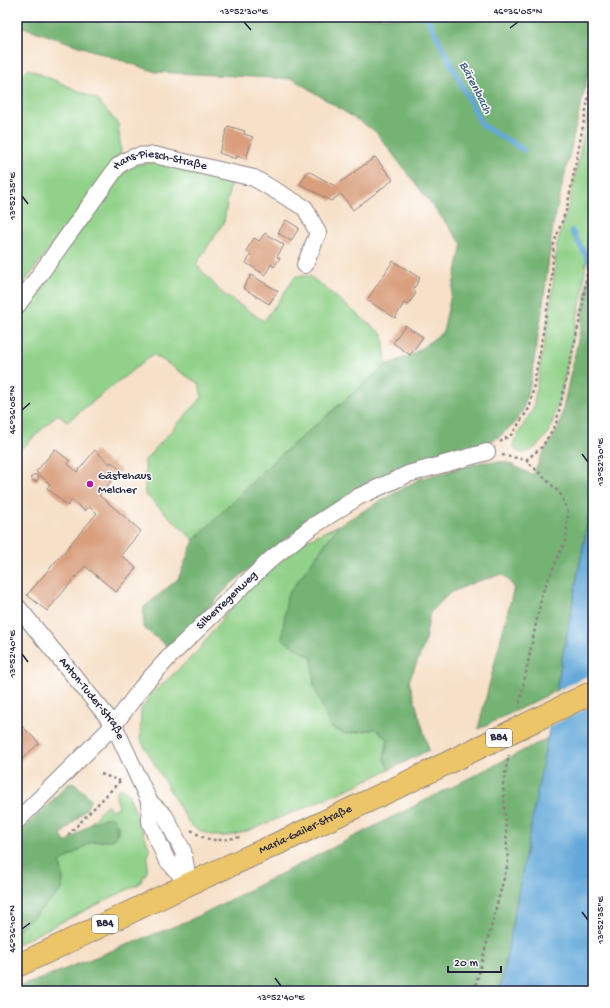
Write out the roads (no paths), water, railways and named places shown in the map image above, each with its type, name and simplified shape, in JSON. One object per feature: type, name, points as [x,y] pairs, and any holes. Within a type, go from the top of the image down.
[{"type":"main road","name":"Maria-Gailer-Straße","points":[[17,966],[404,784],[593,692]]},
{"type":"street","name":"Hans-Piesch-Straße","points":[[17,306],[118,166],[128,159],[138,155],[154,155],[254,178],[305,208],[318,233],[305,265]]},
{"type":"street","name":"Silberregenweg","points":[[17,821],[114,725],[142,687],[170,656],[271,559],[310,528],[358,497],[408,474],[487,452]]},
{"type":"street","name":"Anton-Tuder-Straße","points":[[17,606],[114,725],[149,801],[150,822],[166,859],[189,884]]},
{"type":"water","points":[[593,494],[593,991],[500,991]]},
{"type":"waterway","name":"Bärenbach","points":[[427,17],[482,125],[524,150]]},
{"type":"waterway","name":"Bärenbach","points":[[572,231],[593,268]]},
{"type":"place","name":"Gästehaus Melcher","points":[[90,484]]}]
